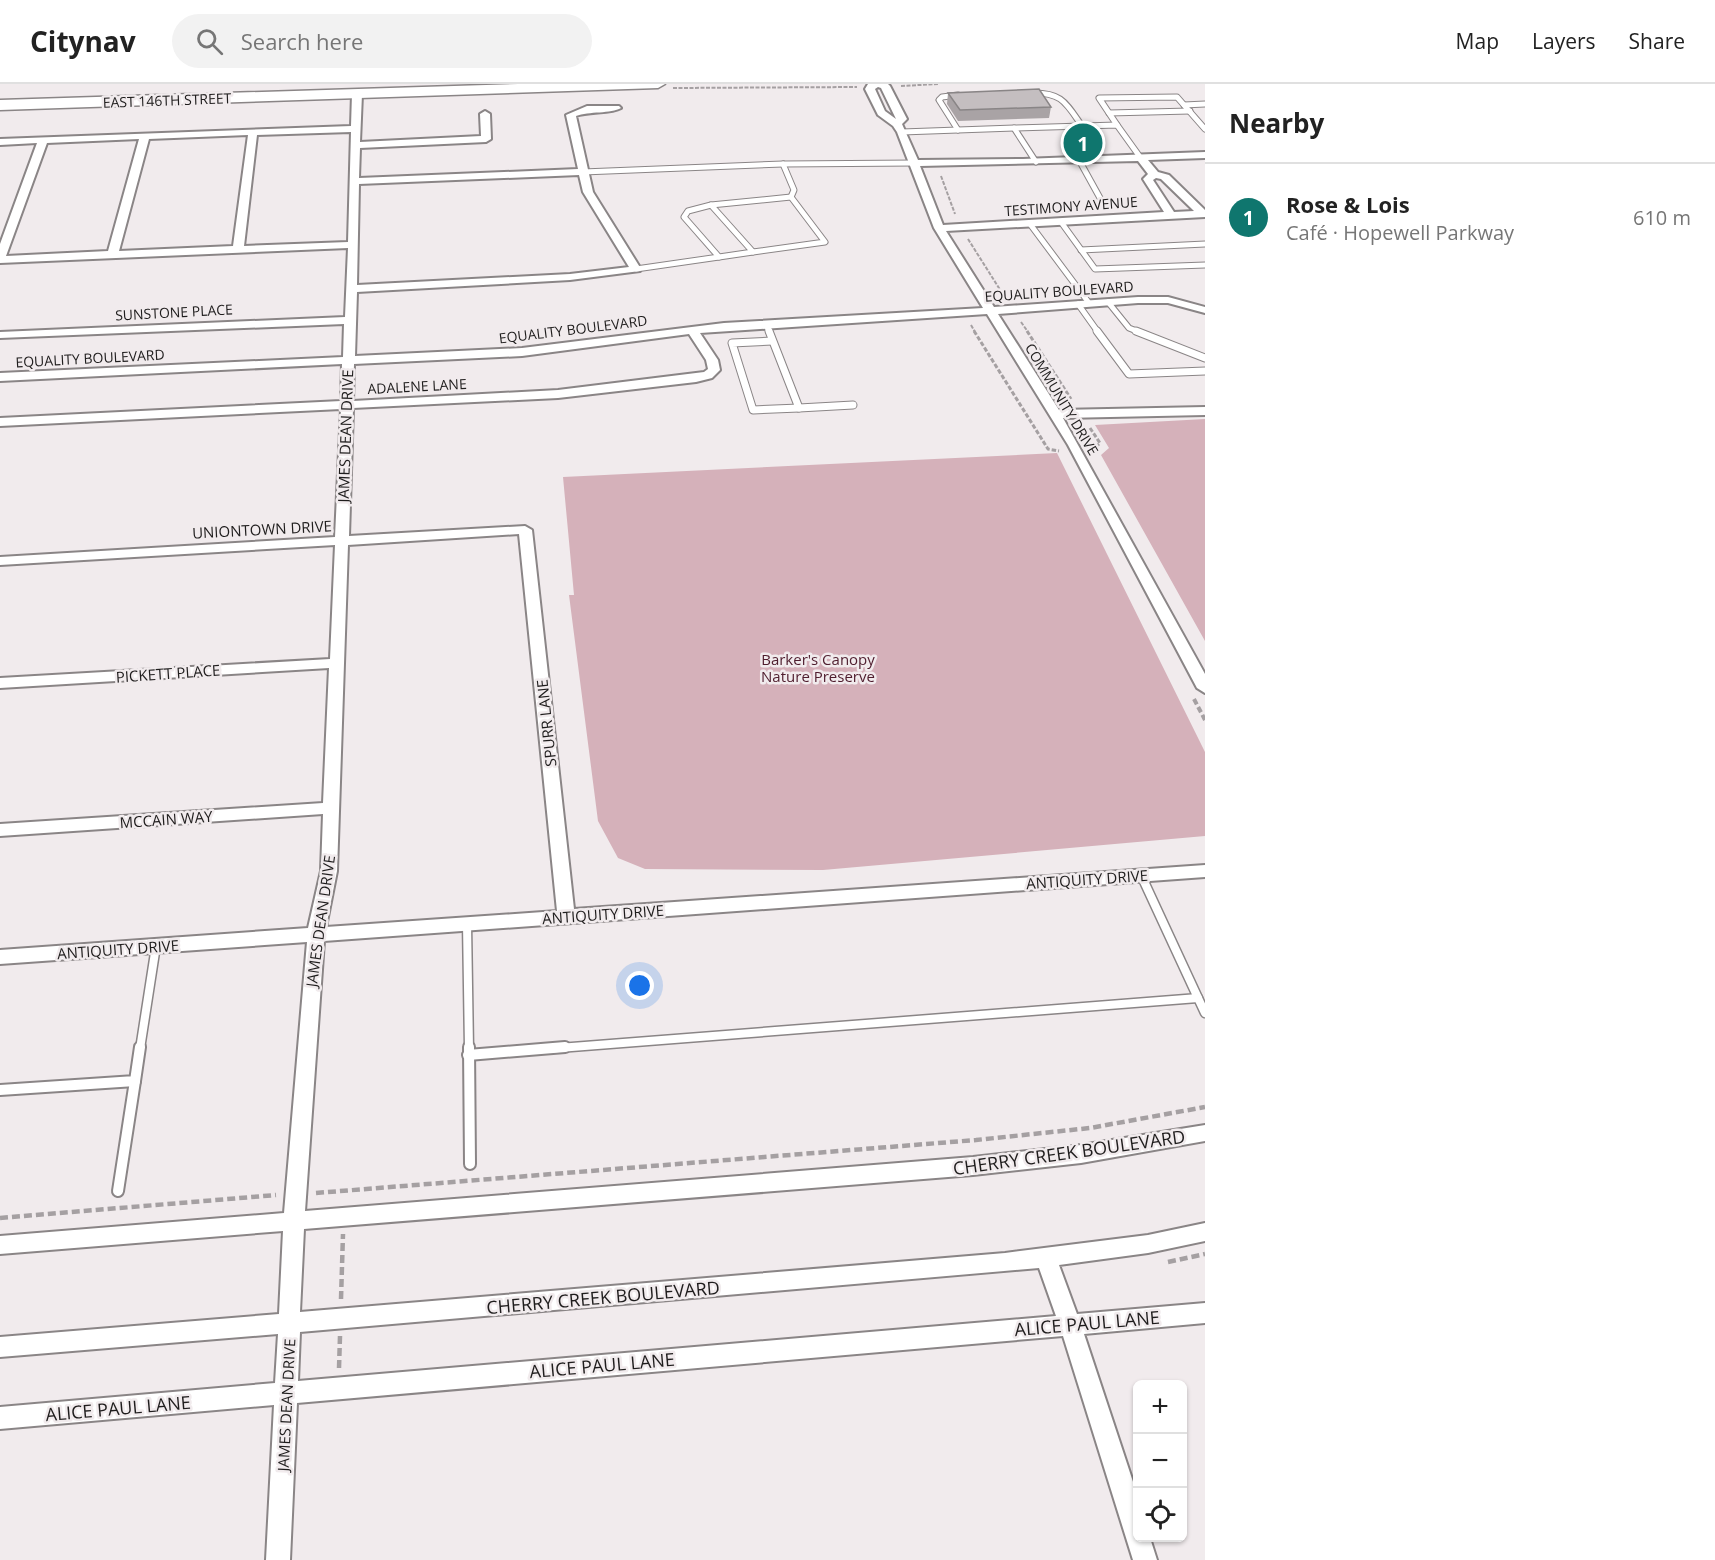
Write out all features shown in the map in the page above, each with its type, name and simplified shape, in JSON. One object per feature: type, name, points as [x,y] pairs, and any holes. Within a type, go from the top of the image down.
[{"type":"main road","name":"EAST 146TH STREET","points":[[0,96],[392,84]]},
{"type":"main road","name":"EAST 146TH STREET","points":[[0,105],[658,84]]},
{"type":"street","name":"COMMUNITY DRIVE","points":[[900,128],[902,120],[885,86],[877,84],[871,86],[870,89],[881,113],[900,128],[939,228],[1074,445],[1205,688]]},
{"type":"street","name":"JAMES DEAN DRIVE","points":[[278,1560],[294,1222],[316,935],[328,870],[357,94]]},
{"type":"street","points":[[351,289],[570,278],[636,269],[588,192],[571,115],[587,109],[616,108]]},
{"type":"street","points":[[355,145],[486,139],[485,114]]},
{"type":"street","points":[[0,142],[355,129]]},
{"type":"street","points":[[238,249],[253,132]]},
{"type":"street","points":[[113,254],[145,136]]},
{"type":"street","points":[[43,141],[0,259],[353,245]]},
{"type":"street","points":[[915,163],[1036,162],[1205,155]]},
{"type":"street","points":[[1140,157],[1154,174],[1165,177],[1203,215]]},
{"type":"street","points":[[354,181],[584,172]]},
{"type":"street","points":[[1154,174],[1148,179],[1171,215]]},
{"type":"street","name":"TESTIMONY AVENUE","points":[[939,228],[1203,215]]},
{"type":"street","name":"EQUALITY BOULEVARD","points":[[1150,300],[1205,319]]},
{"type":"street","name":"EQUALITY BOULEVARD","points":[[0,377],[522,352],[692,329],[967,312],[986,305],[1012,309],[1150,300],[1180,302],[1205,310]]},
{"type":"street","name":"SUNSTONE PLACE","points":[[0,335],[349,320]]},
{"type":"street","name":"ADALENE LANE","points":[[0,422],[558,394],[708,375],[714,370],[712,360],[692,329]]},
{"type":"street","points":[[1055,414],[1205,411]]},
{"type":"street","name":"UNIONTOWN DRIVE","points":[[0,561],[525,530]]},
{"type":"street","name":"SPURR LANE","points":[[525,530],[566,917]]},
{"type":"street","name":"PICKETT PLACE","points":[[0,683],[337,663]]},
{"type":"street","name":"MCCAIN WAY","points":[[0,830],[331,808]]},
{"type":"street","name":"ANTIQUITY DRIVE","points":[[0,957],[1205,871]]},
{"type":"street","name":"CHERRY CREEK BOULEVARD","points":[[0,1245],[973,1166],[1080,1154],[1205,1133]]},
{"type":"street","name":"CHERRY CREEK BOULEVARD","points":[[0,1347],[1046,1258],[1148,1244],[1205,1232]]},
{"type":"street","points":[[1046,1258],[1133,1520]]},
{"type":"street","name":"ALICE PAUL LANE","points":[[0,1418],[1205,1313]]},
{"type":"street","points":[[1140,1542],[1145,1560]]},
{"type":"lane","points":[[1022,93],[1043,92],[1062,98],[1082,126]]},
{"type":"lane","points":[[958,130],[939,100],[942,97],[969,95]]},
{"type":"lane","points":[[1140,157],[1099,98],[1177,97],[1205,129]]},
{"type":"lane","points":[[1184,105],[1205,104]]},
{"type":"lane","points":[[1109,113],[1190,111]]},
{"type":"lane","points":[[900,128],[958,130],[1117,125]]},
{"type":"lane","points":[[1014,128],[1036,162]]},
{"type":"lane","points":[[1079,160],[1100,198]]},
{"type":"lane","points":[[584,172],[783,164],[915,163]]},
{"type":"lane","points":[[783,164],[794,190],[791,197]]},
{"type":"lane","points":[[719,257],[684,217],[688,211],[711,205],[791,197]]},
{"type":"lane","points":[[636,269],[825,242],[791,197]]},
{"type":"lane","points":[[711,205],[753,252]]},
{"type":"lane","points":[[1061,222],[1095,269],[1205,265]]},
{"type":"lane","points":[[1030,224],[1129,374],[1205,370]]},
{"type":"lane","points":[[1081,250],[1205,244]]},
{"type":"lane","points":[[1194,265],[1205,273]]},
{"type":"lane","points":[[1108,302],[1129,328],[1205,358]]},
{"type":"lane","points":[[766,324],[799,408]]},
{"type":"lane","points":[[772,341],[732,343],[753,410],[853,405]]},
{"type":"lane","points":[[1141,875],[1205,1013]]},
{"type":"lane","points":[[466,924],[470,1164]]},
{"type":"lane","points":[[118,1191],[156,946]]},
{"type":"lane","points":[[468,1055],[1198,998]]},
{"type":"lane","points":[[0,1090],[135,1081]]},
{"type":"path","points":[[897,86],[945,84]]},
{"type":"path","points":[[903,86],[907,92]]},
{"type":"path","points":[[936,163],[961,228],[1081,414]]},
{"type":"path","points":[[986,305],[1005,298]]},
{"type":"path","points":[[967,312],[972,320],[970,323],[1048,449],[1065,453]]},
{"type":"path","points":[[1189,689],[1205,720]]},
{"type":"path","points":[[345,1192],[987,1139],[1090,1128],[1205,1107]]},
{"type":"green space","points":[[1205,419],[1205,641],[1101,455],[1109,448],[1095,425]]},
{"type":"green space","name":"Barker's Canopy Nature Preserve","points":[[1057,453],[1205,752],[1205,836],[823,870],[645,869],[618,858],[598,821],[569,595],[574,595],[563,477]]},
{"type":"building","points":[[1039,89],[1051,107],[960,110],[948,93]]},
{"type":"place","name":"Rose & Lois","points":[[1083,143]]}]
